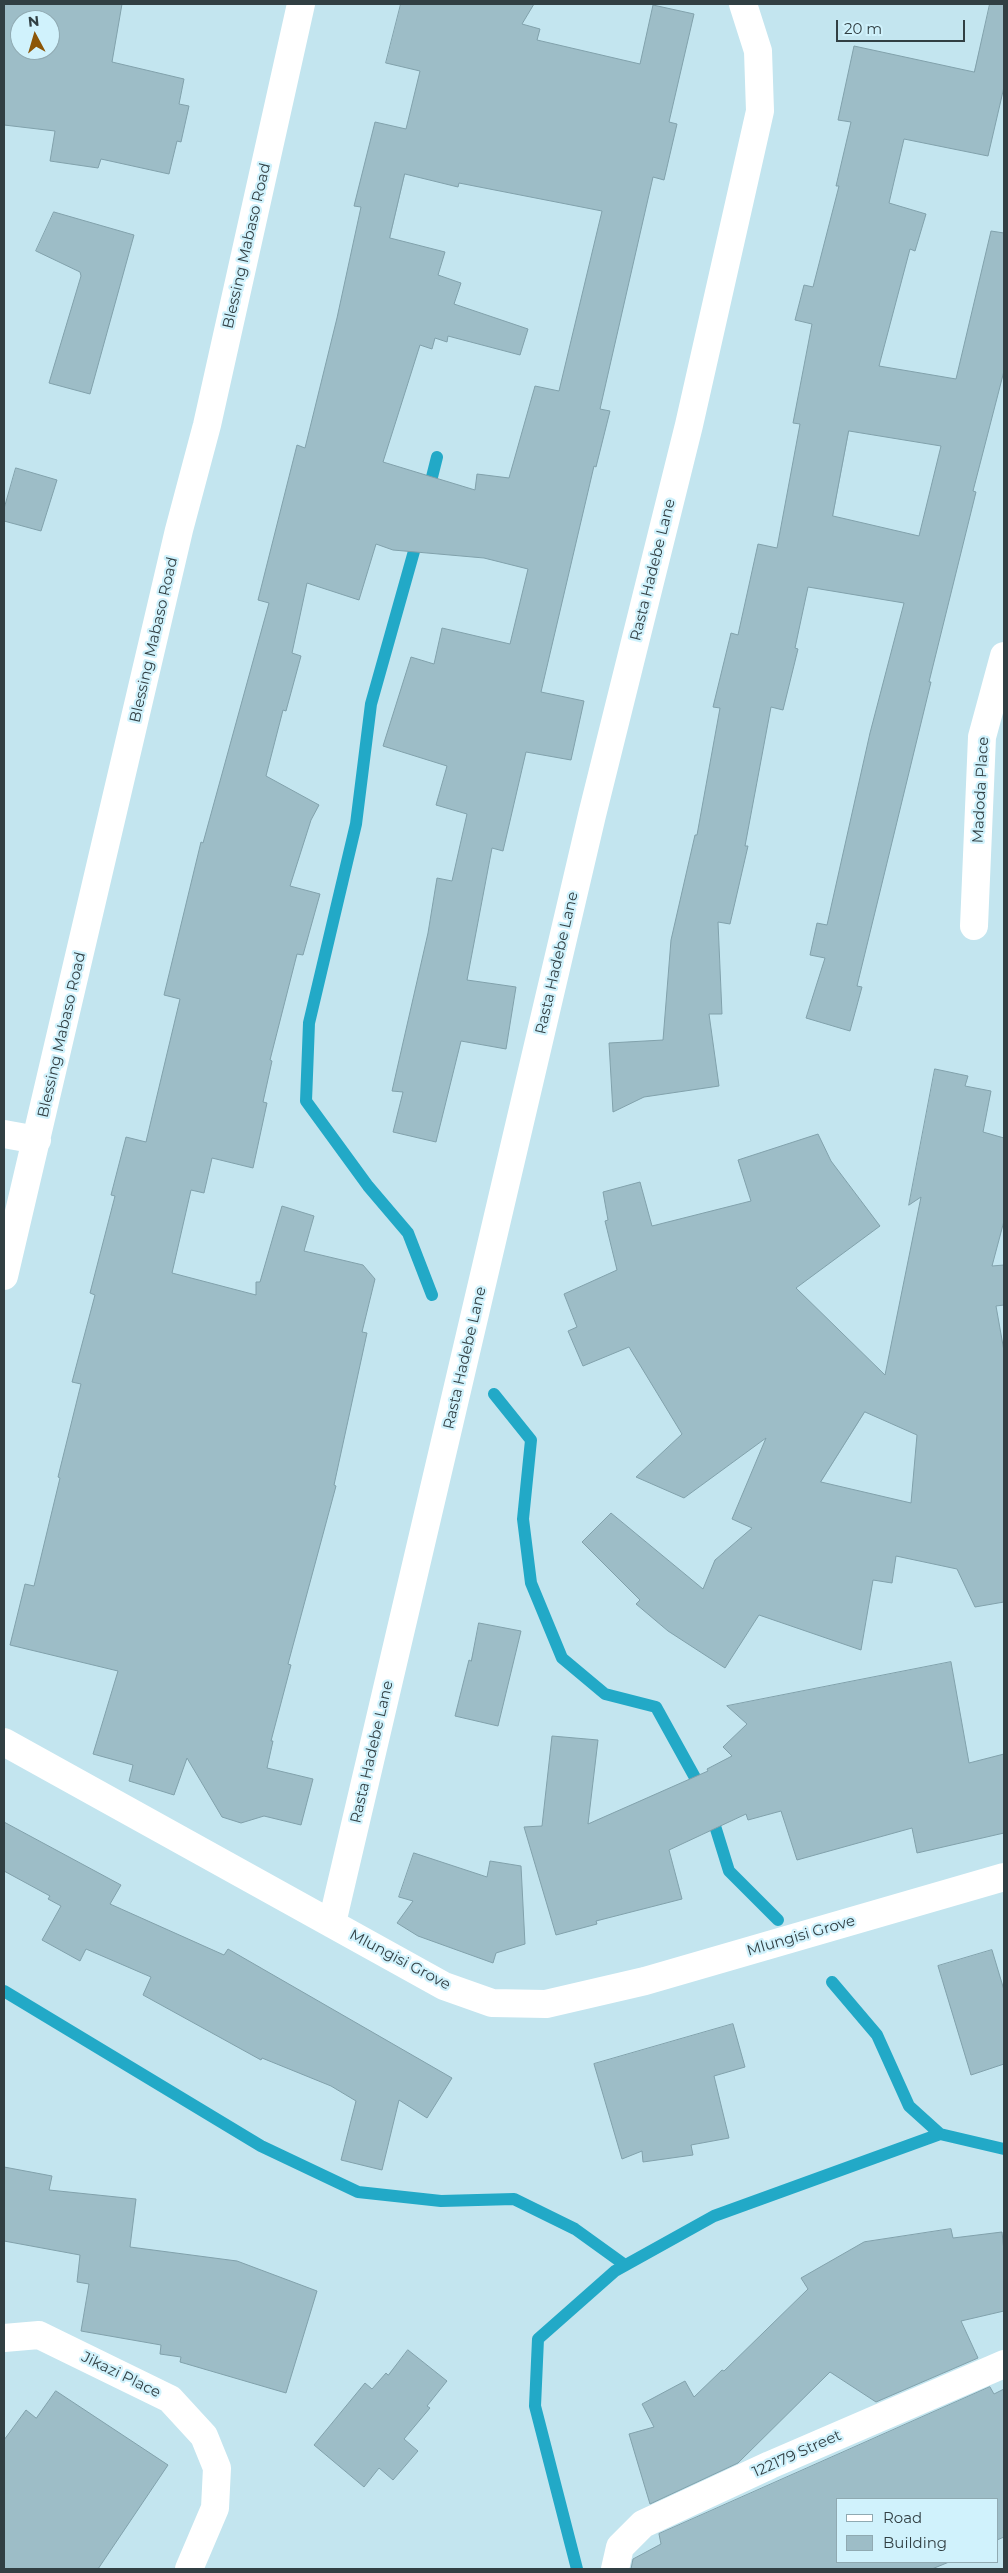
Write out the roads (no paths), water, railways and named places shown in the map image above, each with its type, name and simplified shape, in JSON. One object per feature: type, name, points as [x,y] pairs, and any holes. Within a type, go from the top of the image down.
[{"type":"street","name":"Blessing Mabaso Road","points":[[4,1276],[179,530],[207,425],[301,4]]},
{"type":"street","name":"Rasta Hadebe Lane","points":[[332,1923],[589,825],[689,425],[760,111],[758,51],[743,4]]},
{"type":"street","name":"Madoda Place","points":[[974,926],[982,738],[1004,656]]},
{"type":"street","points":[[4,1134],[37,1140]]},
{"type":"street","name":"Mlungisi Grove","points":[[4,1742],[444,1986],[492,2003],[546,2004],[645,1981],[1004,1877]]},
{"type":"street","name":"Jikazi Place","points":[[4,2338],[39,2336],[170,2399],[204,2436],[217,2468],[215,2508],[189,2569]]},
{"type":"street","name":"122179 Street","points":[[615,2569],[620,2547],[643,2524],[770,2465],[1004,2364]]},
{"type":"waterway","points":[[428,493],[437,457]]},
{"type":"waterway","points":[[418,537],[371,704],[356,824],[309,1023],[306,1101],[368,1186],[408,1233],[432,1295]]},
{"type":"waterway","points":[[494,1394],[531,1440],[523,1519],[531,1583],[562,1658],[605,1694],[656,1707],[703,1792]]},
{"type":"waterway","points":[[711,1813],[729,1871],[778,1920]]},
{"type":"waterway","points":[[832,1982],[877,2035],[909,2106],[940,2134]]},
{"type":"waterway","points":[[4,1991],[261,2146],[358,2192],[441,2201],[514,2199],[575,2229],[625,2265]]},
{"type":"waterway","points":[[577,2569],[535,2406],[538,2339],[615,2271],[714,2216],[940,2134],[1004,2149]]}]
